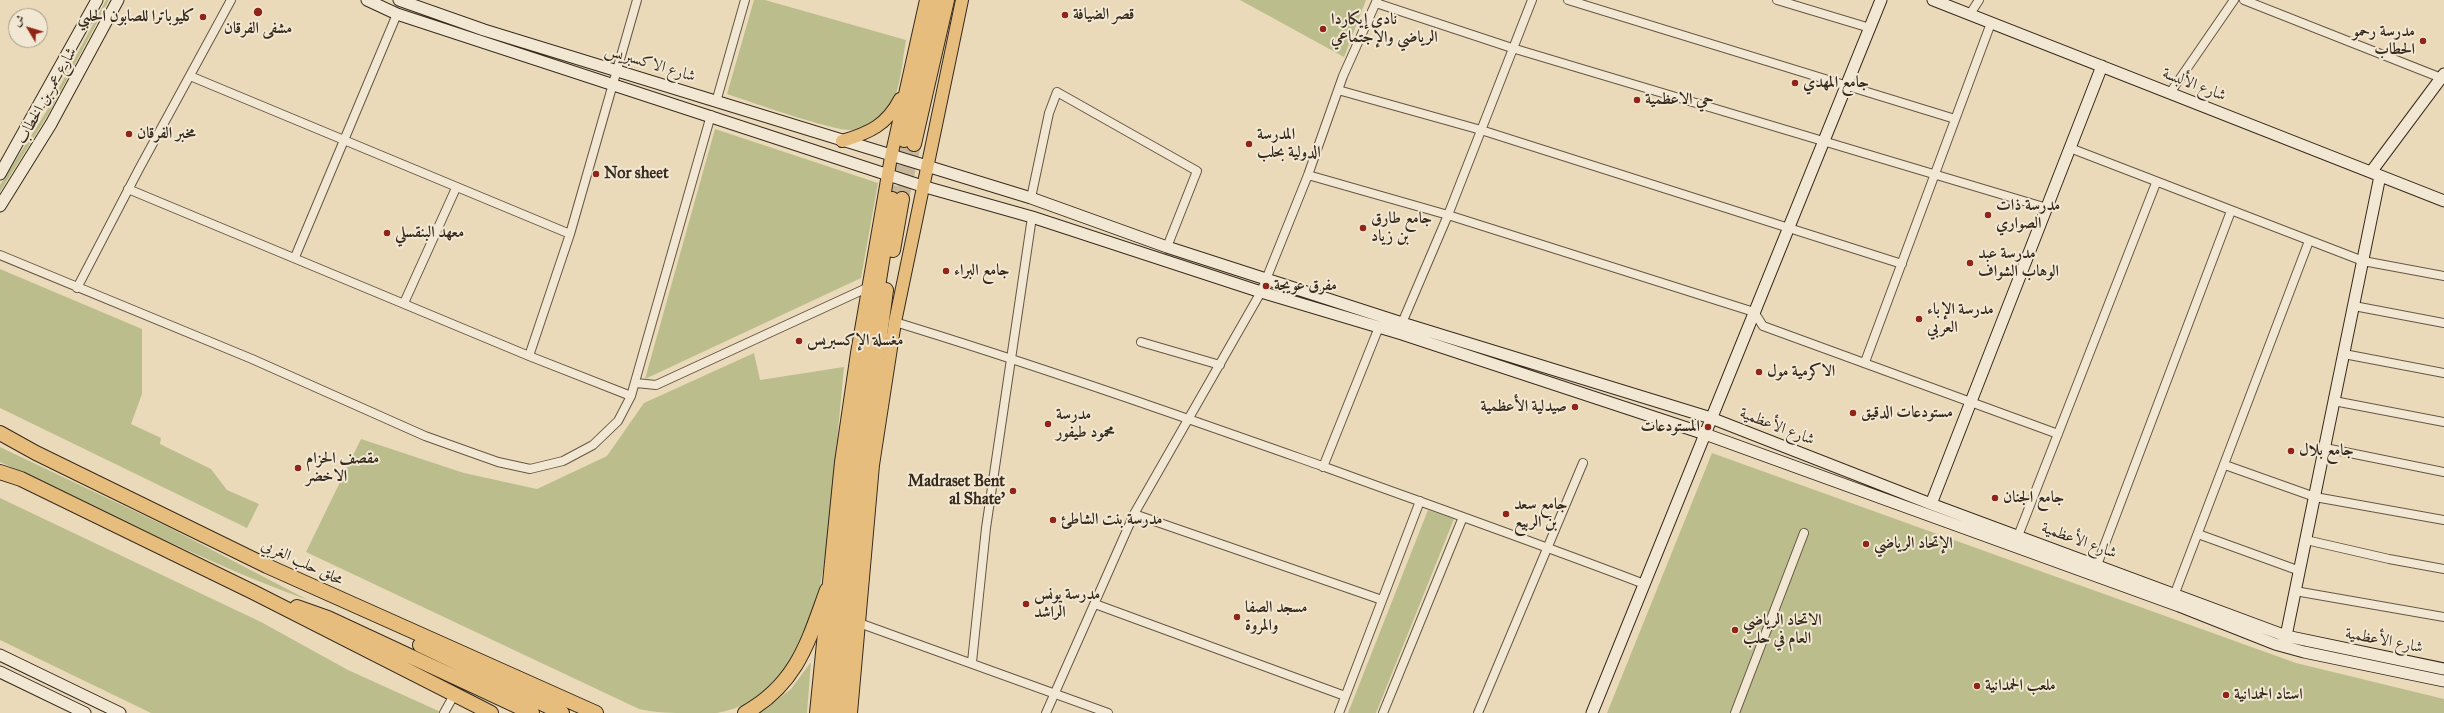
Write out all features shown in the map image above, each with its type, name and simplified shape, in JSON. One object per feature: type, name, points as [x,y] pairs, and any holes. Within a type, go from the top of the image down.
[{"type":"highway","points":[[935,0],[909,142],[947,0]]},
{"type":"highway","points":[[834,711],[857,463],[889,271],[897,199]]},
{"type":"highway","name":"محلق حلب الغربي","points":[[0,433],[36,453],[267,566],[596,713]]},
{"type":"highway","points":[[0,472],[21,479],[253,592],[491,713]]},
{"type":"highway","points":[[267,566],[337,604],[562,713]]},
{"type":"highway","points":[[745,713],[778,689],[797,665],[805,651],[827,590]]},
{"type":"highway","points":[[253,592],[328,618],[532,713]]},
{"type":"main road","points":[[834,711],[859,623],[857,463],[869,287],[891,156],[926,0]]},
{"type":"main road","points":[[834,711],[827,590],[857,463],[895,322],[920,206],[922,186],[962,0]]},
{"type":"main road","points":[[842,141],[864,135],[884,122],[894,110],[908,81]]},
{"type":"street","name":"شارع عمر بن الخطاب","points":[[0,174],[97,0]]},
{"type":"street","name":"شارع عمر بن الخطاب","points":[[0,206],[51,124],[118,0]]},
{"type":"street","points":[[77,288],[128,189],[231,0]]},
{"type":"street","points":[[367,0],[397,14],[614,83],[922,186],[1032,217],[1261,292],[1379,327],[1705,434],[2179,606],[2275,644],[2304,652],[2444,681]]},
{"type":"street","name":"شارع الاكسبريس","points":[[399,0],[417,3],[484,30],[1031,198],[1167,247],[1267,279]]},
{"type":"street","points":[[528,356],[570,234],[637,0]]},
{"type":"street","points":[[716,102],[745,0]]},
{"type":"street","points":[[1402,323],[1448,215],[1532,0]]},
{"type":"street","points":[[1568,0],[1956,119]]},
{"type":"street","points":[[1777,0],[1870,28]]},
{"type":"street","points":[[1592,713],[1881,0]]},
{"type":"street","name":"شارع الألبسة","points":[[1933,0],[2444,201]]},
{"type":"street","points":[[1970,14],[1979,0]]},
{"type":"street","points":[[2170,93],[2234,0]]},
{"type":"street","points":[[2244,0],[2443,77],[2376,174],[2363,261],[2286,636]]},
{"type":"street","points":[[1046,713],[1134,514],[1261,292],[1308,175],[1338,90],[1376,2],[1512,48],[1823,143],[2047,208]]},
{"type":"street","points":[[295,257],[346,140],[397,14]]},
{"type":"street","points":[[1865,362],[1991,23]]},
{"type":"street","points":[[1931,504],[2102,66]]},
{"type":"street","points":[[190,76],[346,140],[456,188],[570,234]]},
{"type":"street","points":[[1338,90],[1481,130],[1902,264]]},
{"type":"street","points":[[1031,198],[1049,113],[1057,92],[1197,171],[1167,247]]},
{"type":"street","points":[[0,255],[252,359],[425,436],[498,462],[530,469],[563,461],[594,446],[618,420],[631,396],[711,115]]},
{"type":"street","points":[[2070,148],[2156,183],[2363,261],[2444,276]]},
{"type":"street","points":[[1308,175],[1448,215],[1754,312],[1763,326],[1972,400],[2058,434]]},
{"type":"street","points":[[2018,536],[2156,183]]},
{"type":"street","points":[[404,303],[456,188]]},
{"type":"street","points":[[128,189],[295,257],[528,356],[631,396]]},
{"type":"street","points":[[2097,565],[2231,211]]},
{"type":"street","points":[[972,662],[986,528],[1032,217]]},
{"type":"street","points":[[2175,593],[2309,241]]},
{"type":"street","name":"شارع الأعظمية","points":[[1267,279],[1402,323],[1711,418],[1931,504],[2175,593],[2286,636],[2444,670]]},
{"type":"street","points":[[636,382],[656,385],[869,287]]},
{"type":"street","points":[[2354,306],[2444,323]]},
{"type":"street","points":[[895,322],[1012,358],[1189,419],[1548,547],[1644,584]]},
{"type":"street","points":[[1322,467],[1379,327]]},
{"type":"street","points":[[1141,342],[1220,365]]},
{"type":"street","points":[[2344,354],[2444,373]]},
{"type":"street","points":[[2334,401],[2444,422]]},
{"type":"street","points":[[2325,448],[2444,472]]},
{"type":"street","points":[[1478,713],[1583,463]]},
{"type":"street","points":[[2224,465],[2315,497],[2444,520]]},
{"type":"street","points":[[1339,713],[1420,501]]},
{"type":"street","points":[[1134,514],[1382,600]]},
{"type":"street","points":[[1383,713],[1464,517]]},
{"type":"street","points":[[1735,713],[1804,532]]},
{"type":"street","points":[[2198,534],[2300,571]]},
{"type":"street","points":[[2306,540],[2389,559],[2444,568]]},
{"type":"street","points":[[2295,590],[2444,617]]},
{"type":"street","points":[[1094,604],[1345,696]]},
{"type":"street","points":[[859,623],[972,662],[1108,713]]},
{"type":"street","points":[[0,655],[120,713]]},
{"type":"street","points":[[0,672],[85,713]]},
{"type":"street","points":[[444,713],[454,695]]},
{"type":"green space","points":[[106,0],[109,0],[49,113],[0,192],[0,185],[46,112]]},
{"type":"green space","points":[[754,0],[765,0],[906,40],[897,92],[890,108],[884,115],[874,122],[854,130],[845,130],[792,116],[727,94]]},
{"type":"green space","name":"نادي إيكاردا الرياضي والإجتماعي","points":[[1240,0],[1366,0],[1344,57]]},
{"type":"green space","points":[[715,129],[878,183],[861,278],[645,379]]},
{"type":"green space","points":[[0,269],[142,329],[142,394],[131,424],[161,438],[160,444],[211,469],[227,490],[259,504],[247,528],[0,408]]},
{"type":"green space","points":[[754,353],[760,380],[844,367],[828,534],[824,567],[817,599],[808,631],[794,659],[775,684],[750,702],[717,713],[677,713],[639,709],[306,552],[361,439],[464,473],[537,489],[607,456],[644,403]]},
{"type":"green space","points":[[0,447],[170,528],[308,600],[191,552],[0,462]]},
{"type":"green space","points":[[1712,453],[2296,663],[2444,699],[2444,713],[1607,713]]},
{"type":"green space","points":[[0,498],[261,622],[348,670],[443,713],[151,713],[0,640]]},
{"type":"green space","points":[[1428,510],[1454,519],[1376,713],[1348,713]]},
{"type":"green space","points":[[811,662],[807,713],[760,713],[791,689]]},
{"type":"tunnel","points":[[892,199],[904,140]]},
{"type":"tunnel","points":[[902,199],[914,144]]},
{"type":"place","name":"مشفى الفرقان","points":[[258,12]]},
{"type":"place","name":"قصر الضيافة","points":[[1065,15]]},
{"type":"place","name":"كليوباترا للصابون الحلبي","points":[[203,17]]},
{"type":"place","name":"نادي إيكاردا الرياضي والإجتماعي","points":[[1323,29]]},
{"type":"place","name":"مدرسة رحمو الحطاب","points":[[2423,41]]},
{"type":"place","name":"جامع المهدي","points":[[1795,83]]},
{"type":"place","name":"حي الاعظمية","points":[[1637,100]]},
{"type":"place","name":"مخبر الفرقان","points":[[129,134]]},
{"type":"place","name":"المدرسة الدولية بحلب","points":[[1249,144]]},
{"type":"place","name":"Nor sheet","points":[[596,174]]},
{"type":"place","name":"مدرسة ذات الصواري","points":[[1988,215]]},
{"type":"place","name":"جامع طارق بن زياد","points":[[1363,228]]},
{"type":"place","name":"معهد البنقسلي","points":[[387,233]]},
{"type":"place","name":"مدرسة عبد الوهاب الشواف","points":[[1970,263]]},
{"type":"place","name":"جامع البراء","points":[[946,271]]},
{"type":"place","name":"مفرق عويجة","points":[[1266,286]]},
{"type":"place","name":"مدرسة الإباء العربي","points":[[1919,319]]},
{"type":"place","name":"مغسلة الإكسبريس","points":[[799,341]]},
{"type":"place","name":"الاكرمية مول","points":[[1759,372]]},
{"type":"place","name":"صيدلية الأعظمية","points":[[1575,407]]},
{"type":"place","name":"مستودعات الدقيق","points":[[1853,413]]},
{"type":"place","name":"مدرسة محمود طيفور","points":[[1048,424]]},
{"type":"place","name":"المستودعات","points":[[1708,427]]},
{"type":"place","name":"جامع بلال","points":[[2291,451]]},
{"type":"place","name":"مقصف الحزام الاخضر","points":[[298,468]]},
{"type":"place","name":"Madraset Bent al Shate'","points":[[1013,491]]},
{"type":"place","name":"جامع الجنان","points":[[1995,498]]},
{"type":"place","name":"جامع سعد بن الربيع","points":[[1506,514]]},
{"type":"place","name":"مدرسة بنت الشاطئ","points":[[1053,520]]},
{"type":"place","name":"الإتحاد الرياضي","points":[[1866,544]]},
{"type":"place","name":"مدرسة يونس الراشد","points":[[1026,604]]},
{"type":"place","name":"مسجد الصفا والمروة","points":[[1237,617]]},
{"type":"place","name":"الاتحاد الرياضي العام في حلب","points":[[1735,630]]},
{"type":"place","name":"ملعب الحمدانية","points":[[1977,686]]},
{"type":"place","name":"استاد الحمدانية","points":[[2226,695]]}]
